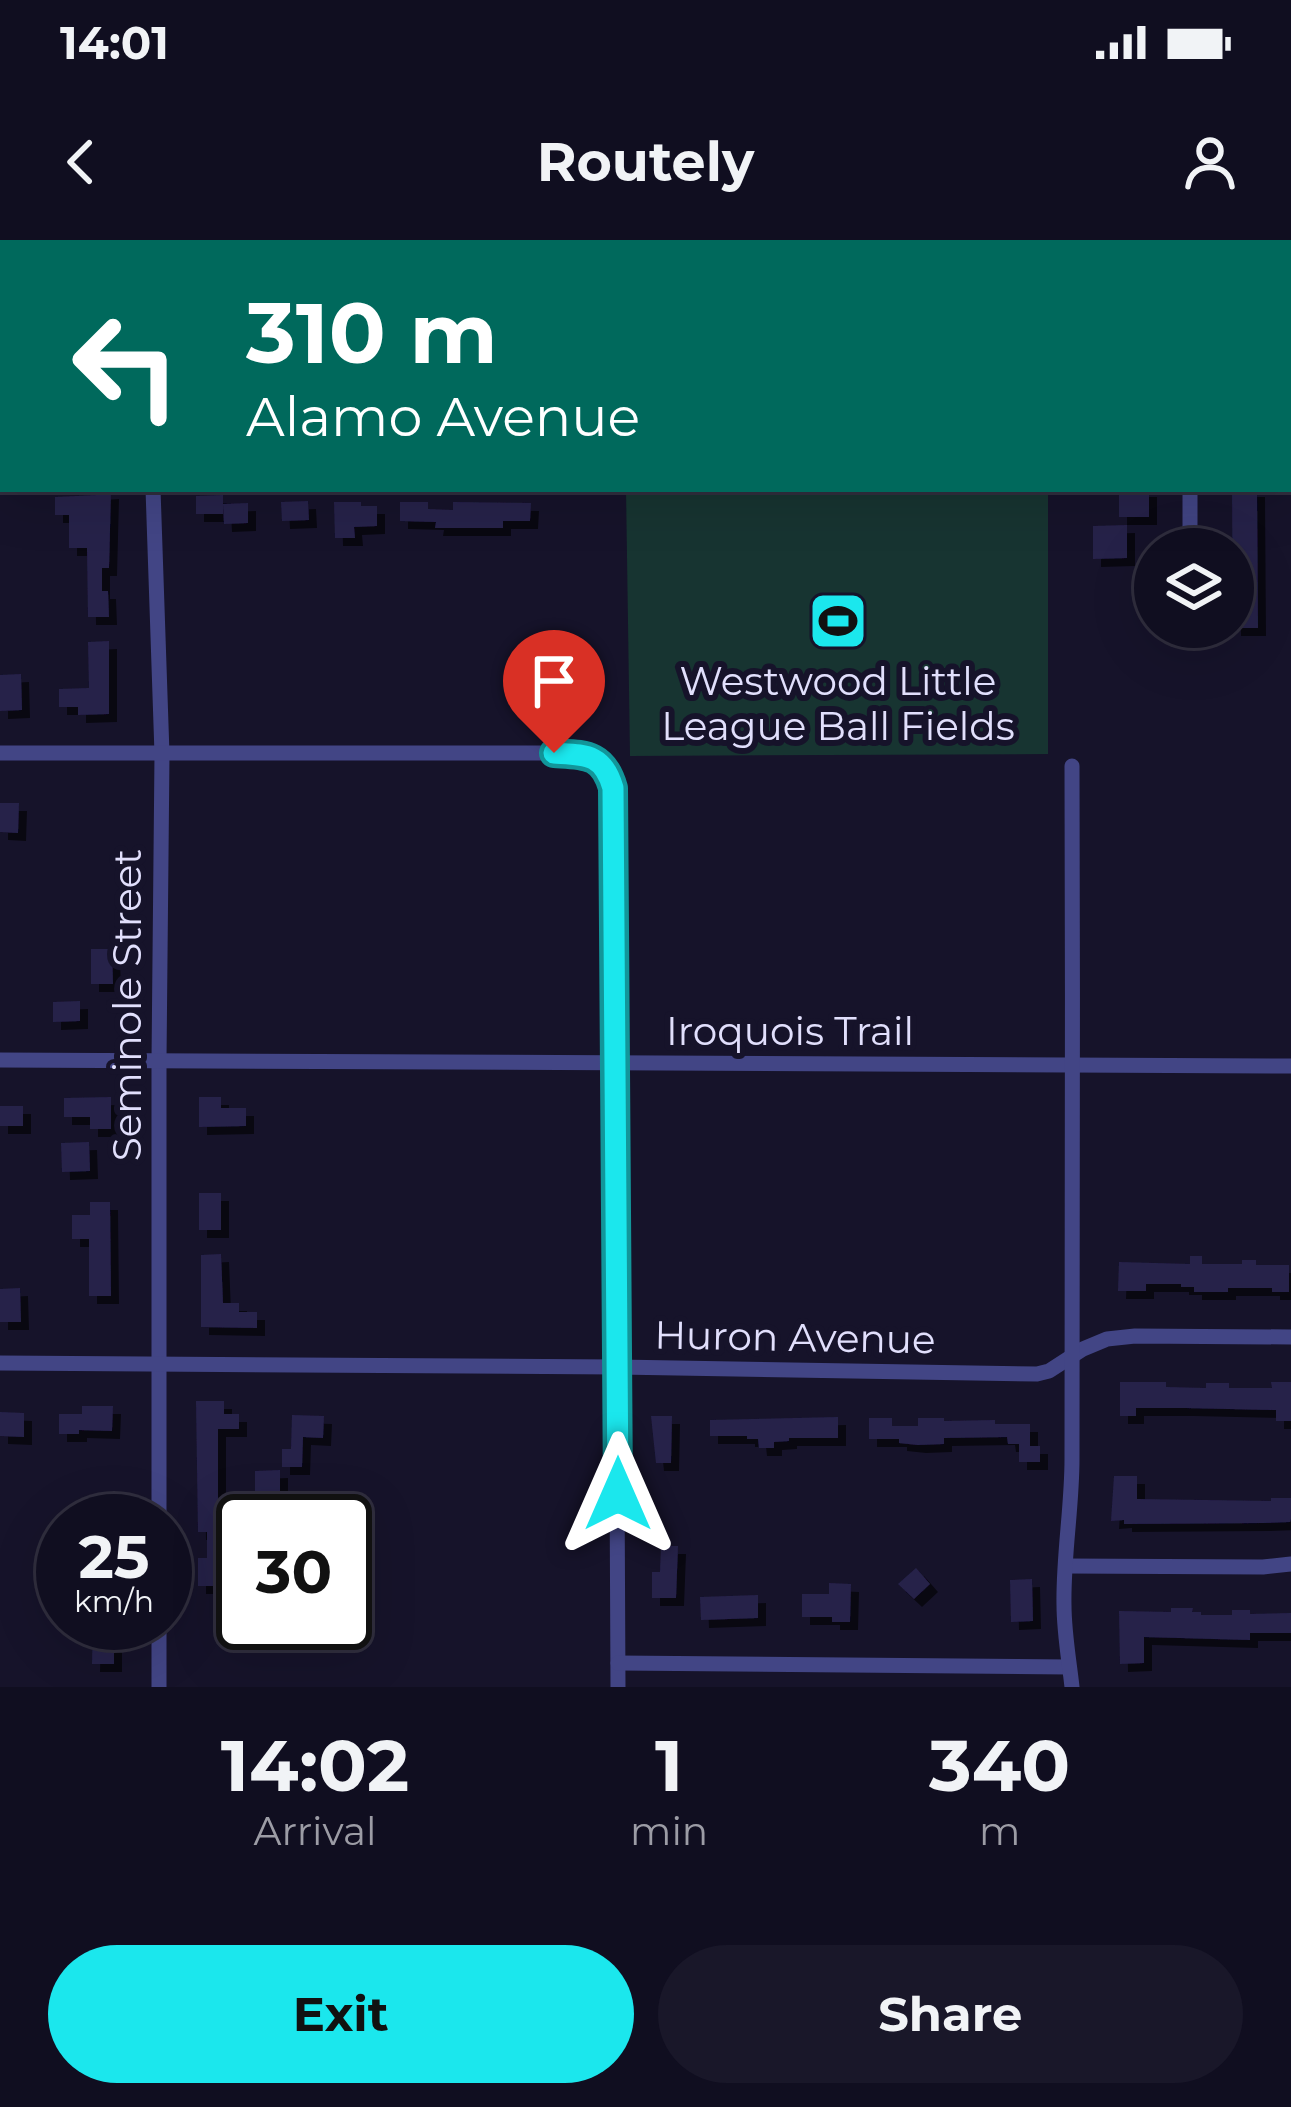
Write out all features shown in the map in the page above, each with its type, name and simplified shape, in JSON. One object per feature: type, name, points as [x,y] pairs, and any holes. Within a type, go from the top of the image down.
[{"type":"street","name":"Seminole Street","points":[[153,492],[162,754],[159,1494]]},
{"type":"street","points":[[1190,492],[1190,528]]},
{"type":"street","points":[[0,753],[554,753],[591,756],[603,766],[613,788],[618,1687]]},
{"type":"street","points":[[1072,766],[1072,1480],[1064,1605],[1072,1687]]},
{"type":"street","name":"Iroquois Trail","points":[[0,1060],[1291,1066]]},
{"type":"street","name":"Huron Avenue","points":[[0,1363],[1021,1374],[1048,1371],[1094,1343],[1118,1337],[1291,1337]]},
{"type":"street","points":[[1067,1566],[1291,1564]]},
{"type":"street","points":[[159,1650],[159,1687]]},
{"type":"street","points":[[618,1663],[1070,1667]]},
{"type":"green space","name":"Westwood Little League Ball Fields","points":[[626,492],[1048,492],[1048,754],[630,756]]},
{"type":"building","points":[[111,492],[109,568],[102,568],[109,617],[88,617],[87,548],[69,548],[69,515],[55,515],[55,497]]},
{"type":"building","points":[[1119,492],[1149,492],[1149,517],[1119,517]]},
{"type":"building","points":[[1232,492],[1257,492],[1258,628],[1254,628],[1254,528],[1232,528]]},
{"type":"building","points":[[223,495],[223,514],[196,514],[196,496]]},
{"type":"building","points":[[308,501],[309,520],[282,521],[281,502]]},
{"type":"building","points":[[334,502],[377,506],[377,526],[354,527],[355,538],[335,538]]},
{"type":"building","points":[[400,502],[428,502],[428,509],[453,510],[453,502],[531,503],[530,521],[503,521],[503,528],[435,528],[436,522],[400,521]]},
{"type":"building","points":[[248,503],[248,523],[224,524],[223,504]]},
{"type":"building","points":[[1127,525],[1127,558],[1093,559],[1093,526]]},
{"type":"building","points":[[109,641],[109,714],[78,715],[78,707],[59,707],[59,689],[89,688],[88,642]]},
{"type":"building","points":[[21,674],[22,710],[0,711],[0,675]]},
{"type":"building","points":[[0,803],[19,803],[18,833],[0,832]]},
{"type":"building","points":[[91,949],[112,949],[113,984],[91,984]]},
{"type":"building","points":[[80,1001],[80,1021],[53,1022],[53,1002]]},
{"type":"building","points":[[111,1097],[111,1129],[90,1129],[90,1117],[64,1117],[64,1098]]},
{"type":"building","points":[[199,1097],[221,1097],[221,1108],[246,1108],[246,1126],[199,1127]]},
{"type":"building","points":[[0,1106],[23,1106],[23,1126],[0,1126]]},
{"type":"building","points":[[89,1142],[90,1171],[62,1172],[61,1143]]},
{"type":"building","points":[[199,1193],[221,1193],[221,1230],[199,1230]]},
{"type":"building","points":[[90,1202],[110,1202],[111,1296],[89,1296],[89,1239],[72,1239],[72,1215],[90,1215]]},
{"type":"building","points":[[221,1254],[223,1303],[239,1303],[239,1312],[257,1312],[257,1328],[201,1327],[201,1255]]},
{"type":"building","points":[[1190,1256],[1202,1256],[1202,1264],[1256,1260],[1256,1265],[1289,1265],[1289,1292],[1228,1288],[1228,1292],[1194,1292],[1194,1287],[1181,1284],[1146,1284],[1146,1291],[1118,1291],[1119,1262],[1190,1264]]},
{"type":"building","points":[[20,1288],[21,1322],[0,1322],[0,1289]]},
{"type":"building","points":[[1120,1382],[1272,1388],[1271,1382],[1291,1382],[1291,1421],[1276,1421],[1276,1410],[1136,1408],[1136,1416],[1120,1416]]},
{"type":"building","points":[[196,1401],[224,1401],[224,1414],[239,1414],[239,1429],[218,1429],[216,1586],[198,1586],[198,1558],[207,1558],[207,1532],[198,1532]]},
{"type":"building","points":[[82,1406],[113,1406],[112,1431],[59,1434],[59,1414],[82,1414]]},
{"type":"building","points":[[0,1412],[24,1413],[24,1437],[0,1436]]},
{"type":"building","points":[[292,1415],[324,1416],[323,1438],[303,1437],[302,1467],[282,1467],[282,1449],[291,1449]]},
{"type":"building","points":[[651,1416],[672,1416],[671,1463],[656,1463]]},
{"type":"building","points":[[838,1417],[838,1438],[789,1438],[774,1442],[774,1448],[759,1448],[758,1439],[747,1436],[710,1436],[710,1420]]},
{"type":"building","points":[[869,1418],[892,1418],[892,1426],[918,1426],[918,1418],[1030,1424],[1030,1446],[1040,1446],[1040,1462],[1019,1462],[1019,1444],[1008,1444],[1007,1437],[944,1438],[944,1444],[918,1445],[899,1443],[899,1439],[869,1439]]},
{"type":"building","points":[[280,1470],[280,1493],[255,1493],[255,1471]]},
{"type":"building","points":[[1114,1476],[1137,1476],[1137,1499],[1291,1498],[1291,1519],[1262,1523],[1111,1521]]},
{"type":"building","points":[[661,1546],[678,1546],[676,1598],[652,1598],[652,1572],[660,1572]]},
{"type":"building","points":[[916,1568],[930,1584],[914,1599],[898,1584]]},
{"type":"building","points":[[1032,1579],[1033,1621],[1011,1622],[1010,1580]]},
{"type":"building","points":[[829,1583],[851,1584],[850,1622],[802,1617],[802,1594],[829,1594]]},
{"type":"building","points":[[758,1595],[758,1618],[701,1620],[700,1597]]},
{"type":"building","points":[[1171,1608],[1193,1608],[1192,1612],[1201,1615],[1232,1615],[1232,1610],[1291,1613],[1291,1633],[1250,1633],[1250,1640],[1144,1637],[1144,1663],[1120,1664],[1119,1611],[1171,1612]]},
{"type":"building","points":[[92,1650],[114,1650],[114,1664],[92,1664]]},
{"type":"place","name":"Westwood Little League Ball Fields","points":[[838,621]]},
{"type":"route","points":[[554,753],[591,756],[603,766],[613,788],[618,1494]]}]
